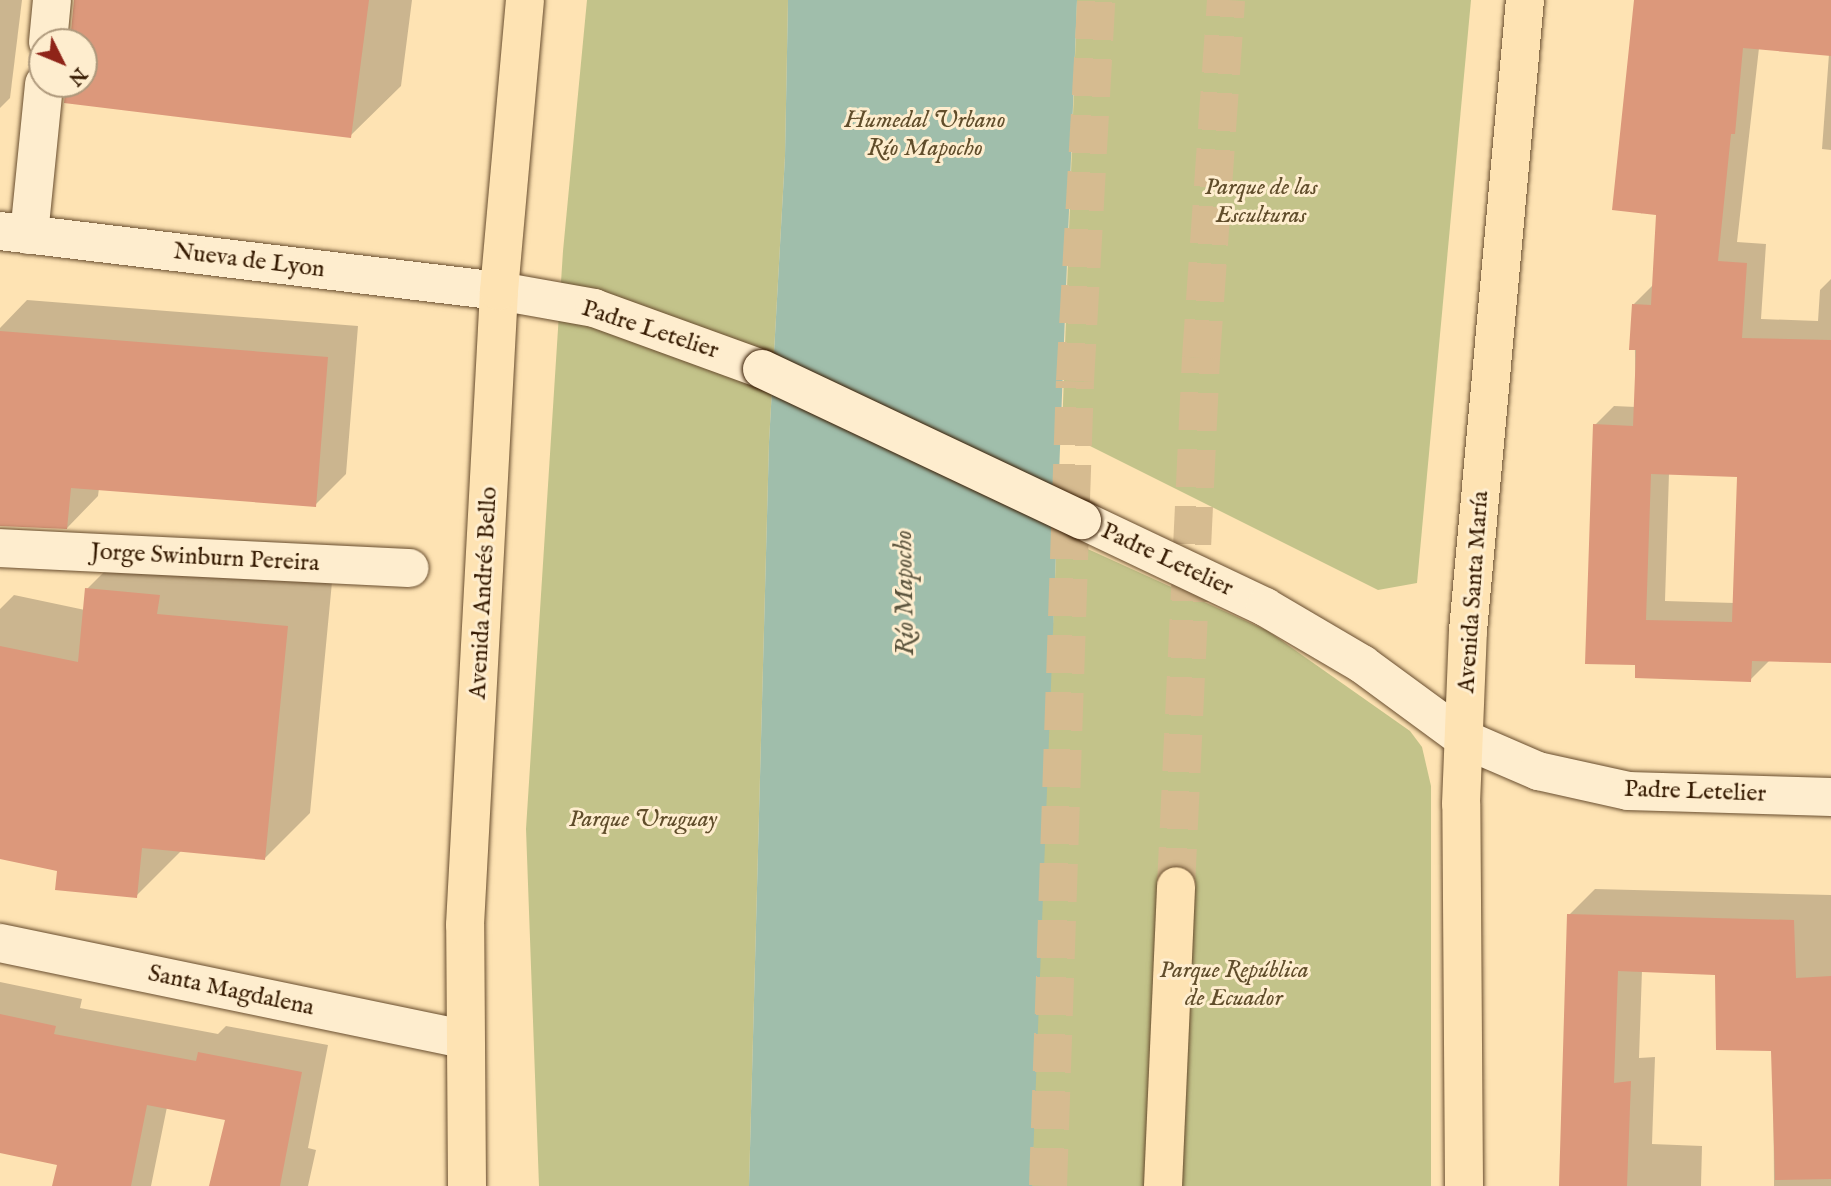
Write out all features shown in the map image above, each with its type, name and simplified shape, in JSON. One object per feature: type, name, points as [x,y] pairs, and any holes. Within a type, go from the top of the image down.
[{"type":"main road","name":"Avenida Andrés Bello","points":[[467,1186],[463,1039],[465,925],[499,290],[526,0]]},
{"type":"main road","name":"Avenida Santa María","points":[[1464,1186],[1464,739],[1468,631],[1525,0]]},
{"type":"main road","points":[[1163,1186],[1175,886]]},
{"type":"street","points":[[49,28],[52,0]]},
{"type":"street","points":[[14,233],[41,98]]},
{"type":"street","name":"Nueva de Lyon","points":[[14,233],[499,290]]},
{"type":"street","name":"Padre Letelier","points":[[499,290],[594,307],[762,369],[1082,520],[1323,639],[1464,739],[1538,771],[1616,789],[1831,797]]},
{"type":"street","name":"Jorge Swinburn Pereira","points":[[0,548],[410,568]]},
{"type":"street","name":"Santa Magdalena","points":[[0,943],[463,1039]]},
{"type":"green space","name":"Parque Uruguay","points":[[587,0],[788,0],[785,156],[769,442],[749,1186],[539,1186],[526,829],[563,251]]},
{"type":"green space","name":"Parque de las Esculturas","points":[[1077,0],[1471,0],[1417,583],[1378,590],[1062,432]]},
{"type":"green space","name":"Parque República de Ecuador","points":[[1057,535],[1268,631],[1410,731],[1422,747],[1431,786],[1431,1186],[1032,1186],[1032,1094]]},
{"type":"water","name":"Humedal Urbano Río Mapocho","points":[[788,0],[1077,0],[1032,1186],[749,1186],[769,442],[785,156]]},
{"type":"building","points":[[74,0],[369,0],[351,138],[64,103],[65,98],[98,98],[98,28],[71,28]]},
{"type":"building","points":[[1634,0],[1831,0],[1831,56],[1743,48],[1718,261],[1747,263],[1742,338],[1831,340],[1831,663],[1752,661],[1751,682],[1635,678],[1635,665],[1585,664],[1593,424],[1633,426],[1636,350],[1629,350],[1632,304],[1651,305],[1656,215],[1612,210]],"holes":[[[1651,474],[1737,477],[1732,622],[1646,620]]]},
{"type":"building","points":[[0,331],[328,357],[316,507],[71,488],[67,529],[0,526]]},
{"type":"building","points":[[85,588],[160,595],[157,614],[288,626],[265,860],[142,848],[137,898],[55,890],[57,871],[0,859],[0,646],[78,662]]},
{"type":"building","points":[[1567,914],[1794,920],[1796,978],[1831,976],[1831,1179],[1775,1180],[1771,1051],[1716,1050],[1715,975],[1618,971],[1614,1083],[1631,1081],[1627,1186],[1559,1186]]},
{"type":"building","points":[[0,1014],[56,1026],[54,1034],[196,1061],[198,1052],[302,1072],[280,1186],[209,1186],[225,1120],[147,1105],[131,1186],[52,1186],[57,1165],[0,1153]]},
{"type":"tunnel","points":[[1048,1186],[1075,381],[1096,0]]},
{"type":"tunnel","points":[[1176,886],[1201,358],[1226,0]]},
{"type":"water label","name":"Río Mapocho","points":[[905,593]]}]
